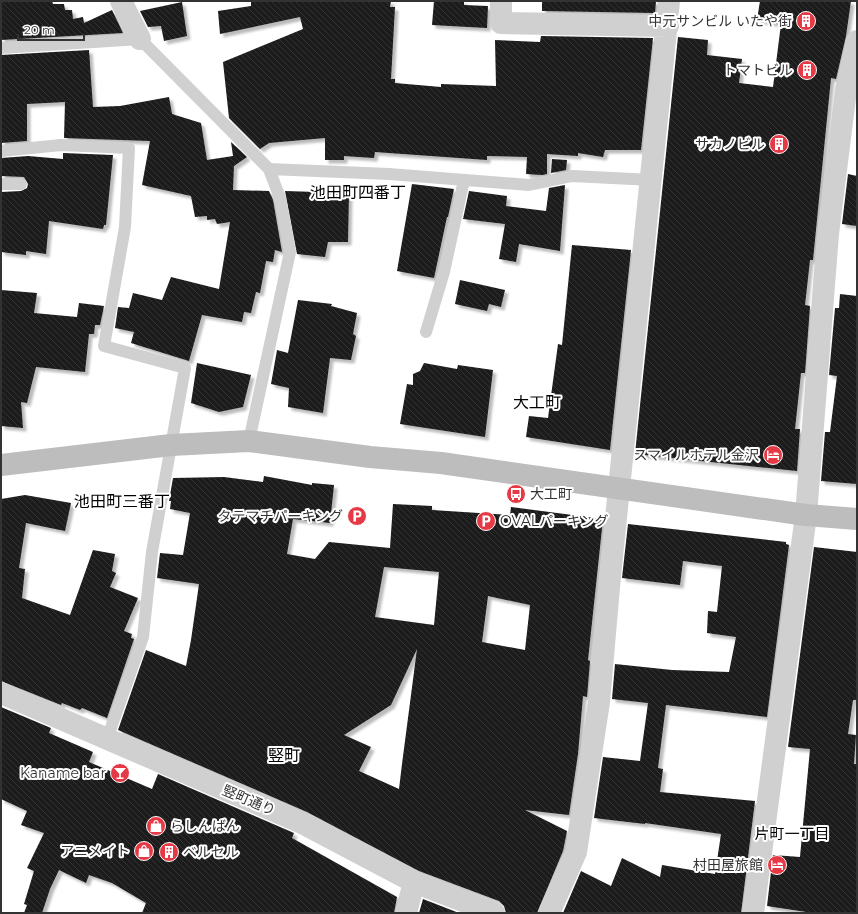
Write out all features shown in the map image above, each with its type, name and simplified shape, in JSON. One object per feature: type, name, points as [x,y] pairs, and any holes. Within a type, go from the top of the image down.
[{"type":"street","points":[[501,1],[501,23],[668,26]]},
{"type":"street","points":[[549,913],[576,852],[599,702],[668,26],[669,1]]},
{"type":"street","points":[[128,2],[140,39]]},
{"type":"street","points":[[753,913],[806,515],[828,234],[846,90],[857,41]]},
{"type":"street","points":[[1,465],[171,445],[249,441],[370,457],[442,463],[806,515],[857,519]]},
{"type":"street","name":"竪町通り","points":[[1,693],[302,823],[414,882],[494,913]]},
{"type":"street","points":[[406,913],[414,882]]},
{"type":"lane","points":[[1,48],[140,39],[269,169],[280,198],[290,252],[249,441]]},
{"type":"lane","points":[[1,151],[61,145],[130,148],[125,227],[104,346],[185,368],[152,552],[143,638],[107,739]]},
{"type":"lane","points":[[269,169],[389,174],[529,185],[572,176],[652,180]]},
{"type":"lane","points":[[426,332],[444,272],[464,180]]},
{"type":"lane","points":[[1,184],[21,184]]},
{"type":"building","points":[[1,1],[52,1],[53,4],[64,4],[65,10],[72,10],[73,19],[83,17],[84,23],[112,10],[123,33],[1,40]]},
{"type":"building","points":[[251,1],[391,1],[390,7],[395,7],[391,79],[395,79],[395,83],[441,87],[441,84],[496,86],[495,40],[540,42],[541,36],[653,38],[641,150],[605,150],[603,157],[578,153],[578,156],[547,154],[547,174],[542,175],[526,174],[527,157],[487,156],[487,160],[375,152],[374,158],[344,156],[344,160],[325,160],[325,138],[269,143],[260,149],[229,118],[223,62],[303,29],[300,17],[220,34],[218,11],[251,6]]},
{"type":"building","points":[[434,1],[464,1],[464,5],[488,6],[487,28],[432,25]]},
{"type":"building","points":[[542,1],[656,1],[655,13],[542,11]]},
{"type":"building","points":[[760,1],[851,1],[846,36],[836,79],[831,78],[813,260],[810,260],[805,305],[810,306],[805,373],[801,373],[795,429],[800,429],[797,471],[635,454],[678,37],[708,40],[707,55],[742,59],[739,83],[773,87],[781,24],[757,20]]},
{"type":"building","points":[[182,2],[187,36],[164,41],[161,26],[148,27],[140,11]]},
{"type":"building","points":[[89,50],[93,107],[120,106],[169,97],[172,114],[201,123],[207,160],[233,156],[231,142],[247,157],[234,166],[234,164],[233,190],[269,191],[273,200],[282,252],[275,250],[273,262],[266,261],[260,293],[256,292],[251,313],[244,312],[242,322],[202,315],[189,361],[131,343],[134,332],[115,328],[118,307],[129,308],[133,293],[162,300],[171,277],[219,289],[230,222],[217,224],[215,219],[207,220],[207,216],[195,217],[191,196],[142,185],[150,141],[64,138],[65,102],[27,104],[27,141],[1,143],[1,55]]},
{"type":"building","points":[[63,153],[113,155],[106,225],[104,225],[103,229],[49,221],[46,254],[26,251],[26,255],[1,252],[1,192],[21,191],[27,188],[28,184],[24,177],[1,176],[1,158],[28,156],[63,159]]},
{"type":"building","points":[[552,159],[567,160],[566,170],[551,173]]},
{"type":"building","points":[[848,174],[857,176],[857,226],[842,224]]},
{"type":"building","points":[[412,184],[454,189],[434,278],[397,271]]},
{"type":"building","points":[[565,185],[560,251],[519,244],[516,262],[499,259],[505,224],[463,219],[469,191],[507,196],[506,206],[546,211],[549,188]]},
{"type":"building","points":[[285,191],[349,193],[348,242],[328,242],[325,257],[297,254]]},
{"type":"building","points":[[572,245],[631,250],[610,450],[526,437],[529,416],[548,418],[558,344],[562,345]]},
{"type":"building","points":[[460,280],[505,290],[501,307],[489,304],[487,311],[455,304]]},
{"type":"building","points":[[1,290],[37,293],[34,313],[77,317],[79,303],[104,306],[100,325],[95,325],[94,334],[89,334],[85,372],[36,367],[27,403],[21,402],[23,428],[1,426]]},
{"type":"building","points":[[840,294],[857,296],[857,484],[821,481],[825,432],[830,432],[837,376],[829,375],[835,308],[839,308]]},
{"type":"building","points":[[298,300],[332,304],[331,306],[357,313],[353,334],[356,336],[351,360],[330,358],[323,413],[288,407],[289,388],[271,384],[277,350],[288,353]]},
{"type":"building","points":[[197,363],[251,375],[243,407],[219,412],[191,403]]},
{"type":"building","points":[[424,363],[457,369],[458,365],[493,370],[485,437],[400,424],[407,384],[413,385],[413,374],[420,371]]},
{"type":"building","points":[[264,476],[312,485],[312,483],[334,485],[330,523],[293,519],[287,554],[315,559],[329,542],[390,548],[393,504],[432,506],[432,510],[510,515],[511,507],[603,519],[588,660],[590,661],[587,697],[583,696],[578,754],[569,815],[525,810],[567,831],[563,851],[537,913],[506,913],[504,906],[499,901],[419,871],[307,812],[118,730],[146,650],[186,666],[199,584],[157,578],[160,553],[183,555],[190,513],[170,509],[171,501],[169,501],[173,478],[224,477],[263,482]],"holes":[[[384,567],[439,572],[434,625],[375,617]],[[488,596],[530,605],[525,650],[482,642]],[[417,649],[399,789],[359,771],[371,747],[344,735],[391,705]]]},
{"type":"building","points":[[25,495],[71,503],[65,531],[26,523],[19,568],[25,569],[22,598],[70,615],[93,550],[115,554],[112,571],[116,573],[110,587],[138,598],[124,631],[132,634],[131,638],[134,639],[107,718],[82,708],[80,710],[62,703],[61,705],[1,681],[1,499]]},
{"type":"building","points":[[628,524],[786,542],[786,544],[789,545],[767,717],[666,705],[658,768],[663,769],[660,792],[755,801],[741,913],[563,913],[581,871],[611,886],[622,858],[660,877],[662,865],[715,874],[721,834],[645,823],[594,818],[603,757],[640,761],[648,703],[612,699],[615,664],[672,670],[729,672],[736,637],[707,633],[708,611],[717,612],[722,566],[683,561],[680,585],[622,578]]},
{"type":"building","points":[[814,547],[857,552],[857,700],[853,700],[848,734],[856,735],[854,764],[857,764],[857,913],[813,913],[767,906],[773,855],[800,857],[810,749],[788,747]]},
{"type":"building","points":[[1,707],[51,728],[49,733],[93,752],[89,762],[152,789],[158,774],[294,833],[292,838],[397,897],[394,913],[142,913],[146,903],[112,883],[89,875],[86,883],[59,870],[50,889],[42,913],[24,913],[27,905],[24,904],[34,871],[27,868],[44,833],[21,825],[27,811],[1,799]]},
{"type":"building","points":[[423,899],[459,913],[419,913]]},
{"type":"place","name":"中元サンビル いたや街","points":[[806,21]]},
{"type":"place","name":"トマトビル","points":[[807,70]]},
{"type":"place","name":"サカノビル","points":[[779,144]]},
{"type":"place","name":"スマイルホテル金沢","points":[[773,455]]},
{"type":"place","name":"大工町","points":[[516,494]]},
{"type":"place","name":"タテマチパーキング","points":[[357,516]]},
{"type":"place","name":"OVALパーキング","points":[[486,521]]},
{"type":"place","name":"Kaname bar","points":[[120,773]]},
{"type":"place","name":"らしんばん","points":[[156,826]]},
{"type":"place","name":"アニメイト","points":[[144,851]]},
{"type":"place","name":"ベルセル","points":[[169,852]]},
{"type":"place","name":"村田屋旅館","points":[[777,865]]},
{"type":"district","name":"池田町四番丁","points":[[358,192]]},
{"type":"district","name":"大工町","points":[[537,402]]},
{"type":"district","name":"池田町三番丁","points":[[122,501]]},
{"type":"district","name":"竪町","points":[[284,755]]},
{"type":"district","name":"片町一丁目","points":[[792,834]]}]
